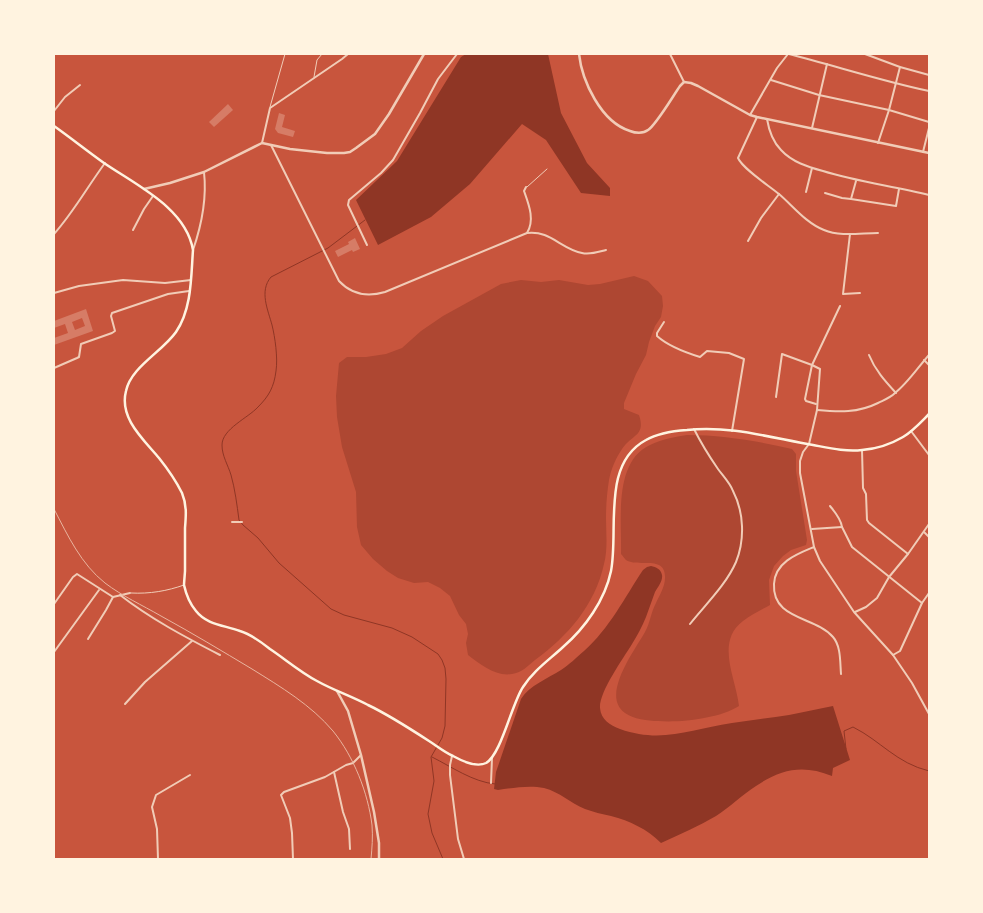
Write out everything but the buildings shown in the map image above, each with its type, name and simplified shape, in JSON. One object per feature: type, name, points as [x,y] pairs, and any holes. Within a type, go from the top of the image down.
[{"type":"main road","points":[[54,126],[154,196],[172,212],[185,228],[190,238],[193,250],[191,280],[185,312],[176,332],[135,373],[128,384],[124,400],[127,415],[133,426],[170,473],[183,495],[186,508],[184,584],[189,599],[196,611],[204,619],[218,626],[243,631],[313,679],[367,704],[448,754],[470,763],[480,765],[492,758],[498,748],[521,690],[528,679],[568,643],[587,621],[604,593],[611,572],[616,486],[628,456],[646,439],[694,429],[732,431],[840,450],[862,450],[893,442],[911,432],[929,414]]},
{"type":"street","points":[[262,143],[270,108],[348,54]]},
{"type":"street","points":[[144,189],[182,180],[204,172],[262,143],[290,149],[327,153],[344,153],[356,148],[375,134],[384,122],[424,54]]},
{"type":"street","points":[[367,245],[348,205],[349,200],[381,173],[393,160],[440,76],[457,54]]},
{"type":"street","points":[[579,54],[587,82],[601,108],[619,126],[634,132],[639,133],[648,130],[654,124],[684,82]]},
{"type":"street","points":[[670,54],[684,82]]},
{"type":"street","points":[[750,115],[788,54],[929,91]]},
{"type":"street","points":[[865,54],[900,67],[929,74]]},
{"type":"street","points":[[812,128],[827,64]]},
{"type":"street","points":[[878,143],[900,67]]},
{"type":"street","points":[[771,80],[820,95],[889,110],[929,122]]},
{"type":"street","points":[[684,82],[698,86],[750,115],[929,153]]},
{"type":"street","points":[[54,111],[68,94],[80,85]]},
{"type":"street","points":[[757,117],[738,158],[743,165],[815,226],[832,233],[878,233]]},
{"type":"street","points":[[768,119],[772,137],[781,150],[793,160],[812,168],[856,180],[929,195]]},
{"type":"street","points":[[924,152],[929,128]]},
{"type":"street","points":[[270,145],[339,281],[343,286],[357,294],[377,294],[527,233],[538,232],[544,234],[573,250],[583,253],[606,250]]},
{"type":"street","points":[[54,234],[105,163]]},
{"type":"street","points":[[806,192],[812,168]]},
{"type":"street","points":[[193,250],[202,223],[206,195],[204,172]]},
{"type":"street","points":[[851,199],[856,180]]},
{"type":"street","points":[[526,187],[524,191],[530,211],[531,224],[527,233]]},
{"type":"street","points":[[825,193],[842,198],[896,206],[899,189]]},
{"type":"street","points":[[748,241],[761,218],[779,194]]},
{"type":"street","points":[[133,230],[144,209],[154,196]]},
{"type":"street","points":[[850,234],[843,294],[860,293]]},
{"type":"street","points":[[54,293],[79,286],[123,280],[165,283],[191,280]]},
{"type":"street","points":[[54,368],[79,356],[81,344],[115,331],[112,313],[168,294],[190,291]]},
{"type":"street","points":[[817,404],[805,399],[812,365],[840,306]]},
{"type":"street","points":[[664,322],[656,336],[687,352],[700,357],[707,350],[729,353],[744,359],[732,431]]},
{"type":"street","points":[[776,397],[782,354],[820,369],[817,410],[809,444],[803,452],[800,461],[800,473],[814,547],[820,562],[854,612],[893,655],[912,683],[929,714]]},
{"type":"street","points":[[869,355],[879,374],[896,393]]},
{"type":"street","points":[[817,410],[841,412],[863,410],[889,398],[896,393],[929,355]]},
{"type":"street","points":[[924,360],[929,364]]},
{"type":"street","points":[[690,624],[723,584],[736,562],[740,548],[742,528],[740,508],[733,490],[704,448],[694,429]]},
{"type":"street","points":[[911,432],[929,455]]},
{"type":"street","points":[[862,450],[863,488],[866,494],[867,520],[908,554]]},
{"type":"street","points":[[830,506],[838,516],[852,547],[922,603]]},
{"type":"street","points":[[232,522],[242,522]]},
{"type":"street","points":[[854,612],[866,607],[877,598],[889,577],[929,524]]},
{"type":"street","points":[[811,530],[842,527]]},
{"type":"street","points":[[924,532],[929,537]]},
{"type":"street","points":[[814,547],[796,554],[783,563],[777,571],[774,580],[776,600],[783,608],[820,627],[835,639],[839,650],[841,674]]},
{"type":"street","points":[[54,604],[76,575],[79,575],[113,597]]},
{"type":"street","points":[[54,652],[100,589]]},
{"type":"street","points":[[88,639],[113,597],[130,592]]},
{"type":"street","points":[[893,655],[900,651],[922,603],[929,593]]},
{"type":"street","points":[[120,595],[154,620],[220,655]]},
{"type":"street","points":[[125,704],[145,682],[192,641]]},
{"type":"street","points":[[337,691],[348,711],[361,755],[374,812],[379,843],[379,859]]},
{"type":"street","points":[[293,859],[290,818],[281,795],[284,792],[310,783],[353,763],[361,755]]},
{"type":"street","points":[[452,756],[450,775],[458,839],[464,859]]},
{"type":"street","points":[[491,784],[492,758]]},
{"type":"street","points":[[334,772],[349,829],[350,849]]},
{"type":"street","points":[[158,859],[157,829],[152,807],[156,796],[190,775]]},
{"type":"lane","points":[[270,108],[285,54]]},
{"type":"lane","points":[[314,78],[317,60],[322,54]]},
{"type":"lane","points":[[526,187],[547,169]]},
{"type":"lane","points":[[130,592],[145,594],[169,590],[184,584]]},
{"type":"shaded area","points":[[466,54],[548,54],[561,113],[587,163],[610,188],[610,196],[581,193],[546,140],[522,124],[470,184],[431,217],[378,245],[356,200],[397,161],[461,57]]},
{"type":"shaded area","points":[[634,276],[648,281],[662,296],[663,306],[661,317],[655,326],[646,355],[624,403],[624,409],[639,415],[641,427],[620,452],[610,476],[606,504],[606,552],[600,579],[587,606],[569,630],[547,651],[518,672],[500,674],[494,672],[468,655],[466,624],[459,615],[450,596],[428,582],[414,583],[398,578],[373,559],[361,545],[357,527],[356,492],[342,447],[337,417],[336,396],[339,363],[347,357],[386,354],[402,348],[421,331],[443,316],[501,284],[521,280],[541,282],[559,280],[588,285]]},
{"type":"shaded area","points":[[687,435],[740,439],[792,449],[796,454],[796,471],[807,540],[806,545],[791,550],[774,566],[769,580],[770,605],[743,621],[730,639],[729,661],[739,706],[722,714],[700,719],[677,721],[645,720],[625,713],[618,705],[616,696],[622,673],[647,629],[665,578],[661,566],[650,563],[631,562],[626,560],[621,554],[622,494],[630,465],[638,453],[659,441]]},
{"type":"shaded area","points":[[651,566],[661,571],[662,579],[639,631],[603,693],[600,708],[602,716],[607,722],[620,729],[635,733],[663,735],[833,706],[850,760],[833,768],[832,776],[802,769],[783,772],[765,780],[716,816],[661,843],[631,823],[585,809],[544,788],[494,789],[496,772],[521,699],[534,686],[567,666],[593,642],[609,623],[643,570]]},
{"type":"waterway","points":[[365,220],[328,248],[271,277],[267,282],[265,294],[275,341],[277,366],[274,382],[262,403],[226,434],[223,439],[222,449],[230,471],[239,520],[258,538],[279,563],[331,609],[344,615],[392,628],[412,637],[438,654],[442,660],[446,679],[445,726],[442,738],[431,757],[434,781],[428,814],[432,833],[443,859]]},
{"type":"waterway","points":[[846,749],[844,731],[853,727],[907,763],[929,771]]},
{"type":"waterway","points":[[432,757],[471,777],[495,784]]},
{"type":"railway","points":[[54,509],[82,558],[105,583],[196,635],[274,683],[315,713],[333,731],[354,764],[367,800],[372,825],[371,859]]}]
